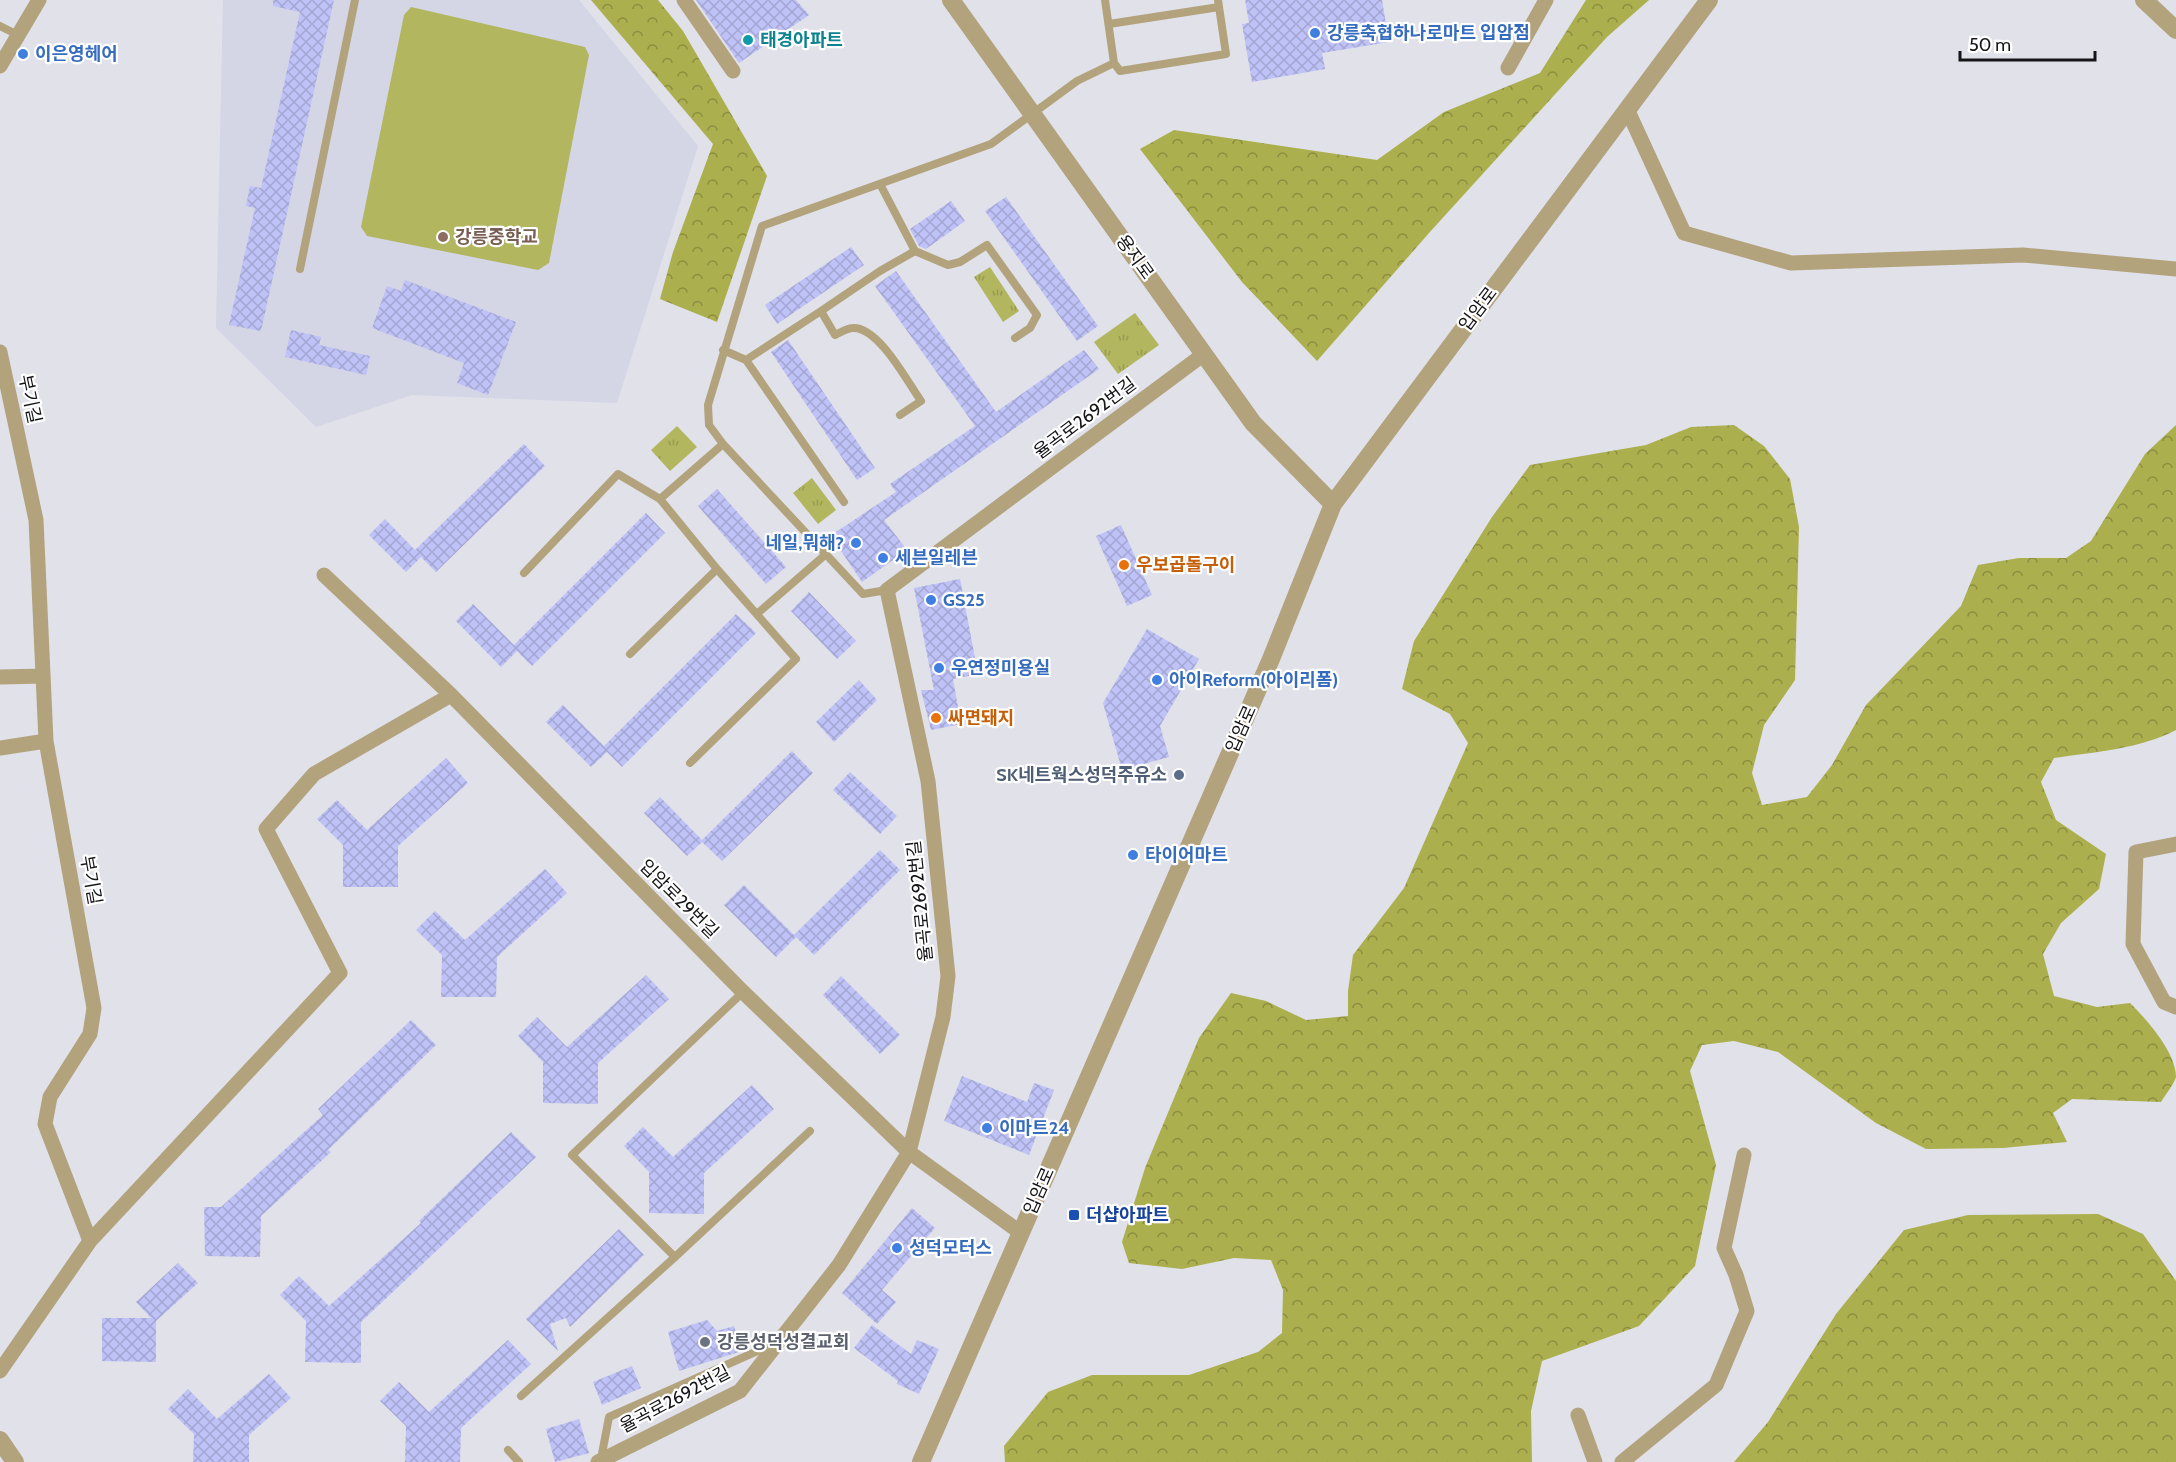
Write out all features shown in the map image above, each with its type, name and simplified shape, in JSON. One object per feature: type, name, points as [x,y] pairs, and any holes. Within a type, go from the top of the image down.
[{"type":"street","points":[[0,66],[39,0]]},
{"type":"street","points":[[684,0],[733,71]]},
{"type":"street","name":"용지로","points":[[951,0],[1253,423],[1333,504]]},
{"type":"street","points":[[1508,68],[1546,0]]},
{"type":"street","name":"입암로","points":[[921,1462],[1271,659],[1333,504],[1709,0]]},
{"type":"street","points":[[2144,0],[2176,30]]},
{"type":"street","points":[[1627,109],[1684,232],[1695,236],[1791,263],[2024,255],[2176,269]]},
{"type":"street","name":"부기길","points":[[0,352],[36,520],[46,741],[94,1008],[90,1034],[50,1097],[45,1124],[90,1241]]},
{"type":"street","name":"율곡로2692번길","points":[[599,1461],[740,1391],[839,1265],[909,1152],[943,1017],[948,976],[928,781],[887,590],[1204,354]]},
{"type":"street","name":"입암로29번길","points":[[324,575],[451,695],[743,992],[909,1152],[1021,1233]]},
{"type":"street","points":[[0,677],[44,676]]},
{"type":"street","points":[[0,1371],[90,1241],[340,973],[266,829],[314,774],[451,695]]},
{"type":"street","points":[[0,748],[46,741]]},
{"type":"street","points":[[2176,844],[2136,852],[2133,944],[2164,1002],[2176,1007]]},
{"type":"street","points":[[1622,1462],[1716,1385],[1740,1330],[1747,1311],[1736,1275],[1724,1248],[1744,1155]]},
{"type":"street","points":[[1578,1415],[1595,1462]]},
{"type":"street","points":[[0,1440],[15,1462]]},
{"type":"lane","points":[[300,269],[355,0]]},
{"type":"lane","points":[[1105,0],[1114,63],[1120,71],[1226,54],[1218,4],[1109,24]]},
{"type":"lane","points":[[0,26],[18,35]]},
{"type":"lane","points":[[887,590],[863,594],[723,444],[709,425],[708,405],[762,226],[991,144],[1077,81],[1114,63]]},
{"type":"lane","points":[[880,184],[915,251],[948,265],[960,262],[987,245],[1037,315],[1030,328],[1015,338]]},
{"type":"lane","points":[[746,360],[880,271],[915,251]]},
{"type":"lane","points":[[822,311],[835,335],[852,328],[862,331],[892,354],[921,401],[900,415]]},
{"type":"lane","points":[[723,350],[746,360],[844,502]]},
{"type":"lane","points":[[660,499],[723,444]]},
{"type":"lane","points":[[524,573],[618,474],[660,499],[717,569],[796,659],[690,762]]},
{"type":"lane","points":[[758,613],[825,555]]},
{"type":"lane","points":[[630,654],[717,569]]},
{"type":"lane","points":[[675,1257],[572,1155],[743,992]]},
{"type":"lane","points":[[521,1396],[810,1131]]},
{"type":"lane","points":[[599,1461],[609,1417],[779,1342]]},
{"type":"lane","points":[[507,1450],[519,1462]]},
{"type":"shaded area","name":"강릉중학교","points":[[223,0],[579,0],[698,146],[617,403],[412,395],[316,427],[216,328]]},
{"type":"green space","points":[[591,0],[658,0],[683,31],[767,176],[717,322],[660,299],[673,252],[713,144]]},
{"type":"green space","points":[[1586,0],[1649,0],[1607,37],[1429,233],[1317,361],[1242,282],[1140,149],[1174,130],[1377,160],[1444,112],[1540,73]]},
{"type":"green space","points":[[411,7],[585,47],[589,55],[549,263],[538,270],[367,236],[361,227],[404,15]]},
{"type":"green space","points":[[990,267],[1019,311],[1003,322],[974,277]]},
{"type":"green space","points":[[1135,313],[1159,345],[1118,374],[1094,342]]},
{"type":"green space","points":[[1734,425],[1764,446],[1790,479],[1799,527],[1795,680],[1764,725],[1752,773],[1762,805],[1807,797],[1832,765],[1866,705],[1961,606],[1978,565],[2019,558],[2066,558],[2091,541],[2145,454],[2176,425],[2176,730],[2132,746],[2054,758],[2041,782],[2056,820],[2106,854],[2099,889],[2061,923],[2043,954],[2054,996],[2097,1007],[2130,1003],[2159,1037],[2175,1067],[2176,1077],[2161,1102],[2072,1099],[2053,1113],[2067,1142],[2003,1148],[1926,1149],[1876,1123],[1778,1052],[1734,1041],[1702,1045],[1690,1071],[1716,1165],[1695,1266],[1639,1326],[1542,1361],[1531,1411],[1532,1462],[1005,1462],[1004,1446],[1048,1392],[1092,1375],[1189,1375],[1258,1352],[1282,1333],[1283,1290],[1271,1260],[1234,1258],[1182,1269],[1129,1263],[1122,1242],[1145,1168],[1199,1038],[1231,993],[1266,1001],[1306,1020],[1348,1016],[1348,991],[1353,955],[1404,888],[1468,743],[1450,714],[1402,689],[1414,641],[1492,517],[1530,465],[1646,445],[1691,427]]},
{"type":"green space","points":[[677,426],[697,447],[670,471],[651,450]]},
{"type":"green space","points":[[812,478],[836,510],[818,524],[793,493]]},
{"type":"green space","points":[[2098,1214],[2143,1234],[2176,1281],[2176,1462],[1734,1462],[1768,1422],[1836,1314],[1904,1230],[1968,1215]]},
{"type":"building","points":[[273,0],[334,0],[261,331],[229,325],[255,208],[246,206],[250,186],[261,188],[300,12],[273,6]]},
{"type":"building","name":"태경아파트","points":[[696,0],[796,0],[809,15],[739,63]]},
{"type":"building","name":"강릉축협하나로마트 입암점","points":[[1245,0],[1382,0],[1389,42],[1322,53],[1325,69],[1252,82],[1242,24],[1249,23]]},
{"type":"building","points":[[1006,197],[1098,326],[1077,341],[985,211]]},
{"type":"building","points":[[951,201],[965,221],[926,249],[919,246],[910,229]]},
{"type":"building","points":[[851,247],[864,265],[777,324],[765,305]]},
{"type":"building","points":[[896,271],[996,412],[1084,350],[1099,369],[884,520],[907,550],[862,582],[841,551],[824,540],[896,492],[890,484],[975,426],[875,286]]},
{"type":"building","points":[[405,280],[516,322],[488,395],[457,383],[464,363],[372,328],[387,286],[401,291]]},
{"type":"building","points":[[291,330],[321,337],[319,345],[370,356],[366,375],[285,357]]},
{"type":"building","points":[[788,340],[875,468],[857,480],[771,352]]},
{"type":"building","points":[[524,444],[545,466],[436,572],[421,557],[406,572],[369,535],[385,519],[415,550]]},
{"type":"building","points":[[717,489],[786,567],[766,584],[698,506]]},
{"type":"building","points":[[646,513],[665,533],[532,666],[517,651],[501,667],[456,621],[473,604],[514,645]]},
{"type":"building","name":"우보곱돌구이","points":[[1121,525],[1152,595],[1127,606],[1096,536]]},
{"type":"building","points":[[960,579],[978,674],[953,679],[961,724],[931,730],[921,690],[934,690],[914,588]]},
{"type":"building","points":[[809,592],[856,641],[837,659],[791,611]]},
{"type":"building","points":[[736,614],[756,633],[622,767],[607,752],[591,767],[546,722],[563,705],[604,746]]},
{"type":"building","points":[[1147,629],[1199,659],[1160,726],[1169,757],[1122,770],[1103,703]]},
{"type":"building","points":[[859,680],[877,700],[834,742],[816,722]]},
{"type":"building","points":[[792,751],[813,773],[722,861],[702,842],[687,856],[644,813],[660,797],[702,840]]},
{"type":"building","points":[[446,758],[468,783],[398,846],[398,887],[343,887],[343,845],[317,819],[337,800],[367,830]]},
{"type":"building","points":[[850,772],[897,816],[880,834],[833,790]]},
{"type":"building","points":[[880,850],[900,870],[814,955],[794,935]]},
{"type":"building","points":[[545,869],[567,893],[497,957],[496,997],[441,997],[442,955],[416,930],[435,911],[465,940]]},
{"type":"building","points":[[744,885],[796,937],[776,957],[724,905]]},
{"type":"building","points":[[646,975],[669,999],[598,1063],[598,1104],[543,1103],[543,1062],[518,1036],[537,1017],[567,1047]]},
{"type":"building","points":[[841,976],[900,1035],[880,1054],[823,995]]},
{"type":"building","points":[[411,1020],[436,1045],[328,1150],[331,1152],[261,1216],[260,1257],[205,1256],[204,1207],[221,1207],[323,1115],[318,1109]]},
{"type":"building","points":[[962,1076],[1027,1102],[1034,1083],[1054,1090],[1029,1155],[944,1121]]},
{"type":"building","points":[[752,1085],[774,1109],[704,1173],[704,1214],[649,1213],[649,1172],[624,1146],[643,1127],[673,1157]]},
{"type":"building","points":[[511,1132],[536,1157],[361,1322],[361,1363],[305,1362],[306,1321],[280,1295],[299,1276],[329,1306],[421,1223],[419,1221]]},
{"type":"building","points":[[912,1208],[935,1228],[882,1290],[896,1302],[877,1324],[842,1293]]},
{"type":"building","points":[[619,1229],[644,1255],[570,1327],[566,1318],[550,1324],[558,1351],[526,1319]]},
{"type":"building","points":[[178,1263],[198,1283],[156,1321],[156,1362],[102,1361],[102,1318],[151,1318],[136,1302]]},
{"type":"building","name":"강릉성덕성결교회","points":[[707,1320],[717,1331],[734,1326],[742,1351],[679,1371],[668,1332]]},
{"type":"building","points":[[872,1325],[911,1354],[917,1340],[939,1349],[919,1394],[897,1384],[898,1381],[854,1348]]},
{"type":"building","points":[[508,1340],[531,1364],[461,1428],[460,1462],[405,1462],[406,1426],[380,1401],[399,1382],[429,1412]]},
{"type":"building","points":[[632,1366],[641,1388],[602,1405],[593,1382]]},
{"type":"building","points":[[269,1374],[291,1398],[249,1435],[249,1462],[193,1462],[194,1434],[168,1409],[188,1389],[217,1419]]},
{"type":"building","points":[[579,1419],[589,1453],[555,1462],[546,1429]]},
{"type":"place","name":"강릉축협하나로마트 입암점","points":[[1315,33]]},
{"type":"place","name":"태경아파트","points":[[748,40]]},
{"type":"place","name":"이은영헤어","points":[[23,54]]},
{"type":"place","name":"강릉중학교","points":[[443,237]]},
{"type":"place","name":"네일,뭐해?","points":[[856,543]]},
{"type":"place","name":"세븐일레븐","points":[[883,558]]},
{"type":"place","name":"우보곱돌구이","points":[[1124,565]]},
{"type":"place","name":"GS25","points":[[931,600]]},
{"type":"place","name":"우연정미용실","points":[[939,668]]},
{"type":"place","name":"아이Reform(아이리폼)","points":[[1157,680]]},
{"type":"place","name":"싸면돼지","points":[[936,718]]},
{"type":"place","name":"SK네트웍스성덕주유소","points":[[1179,775]]},
{"type":"place","name":"타이어마트","points":[[1133,855]]},
{"type":"place","name":"이마트24","points":[[987,1128]]},
{"type":"place","name":"더샵아파트","points":[[1074,1215]]},
{"type":"place","name":"성덕모터스","points":[[897,1248]]},
{"type":"place","name":"강릉성덕성결교회","points":[[705,1342]]}]
